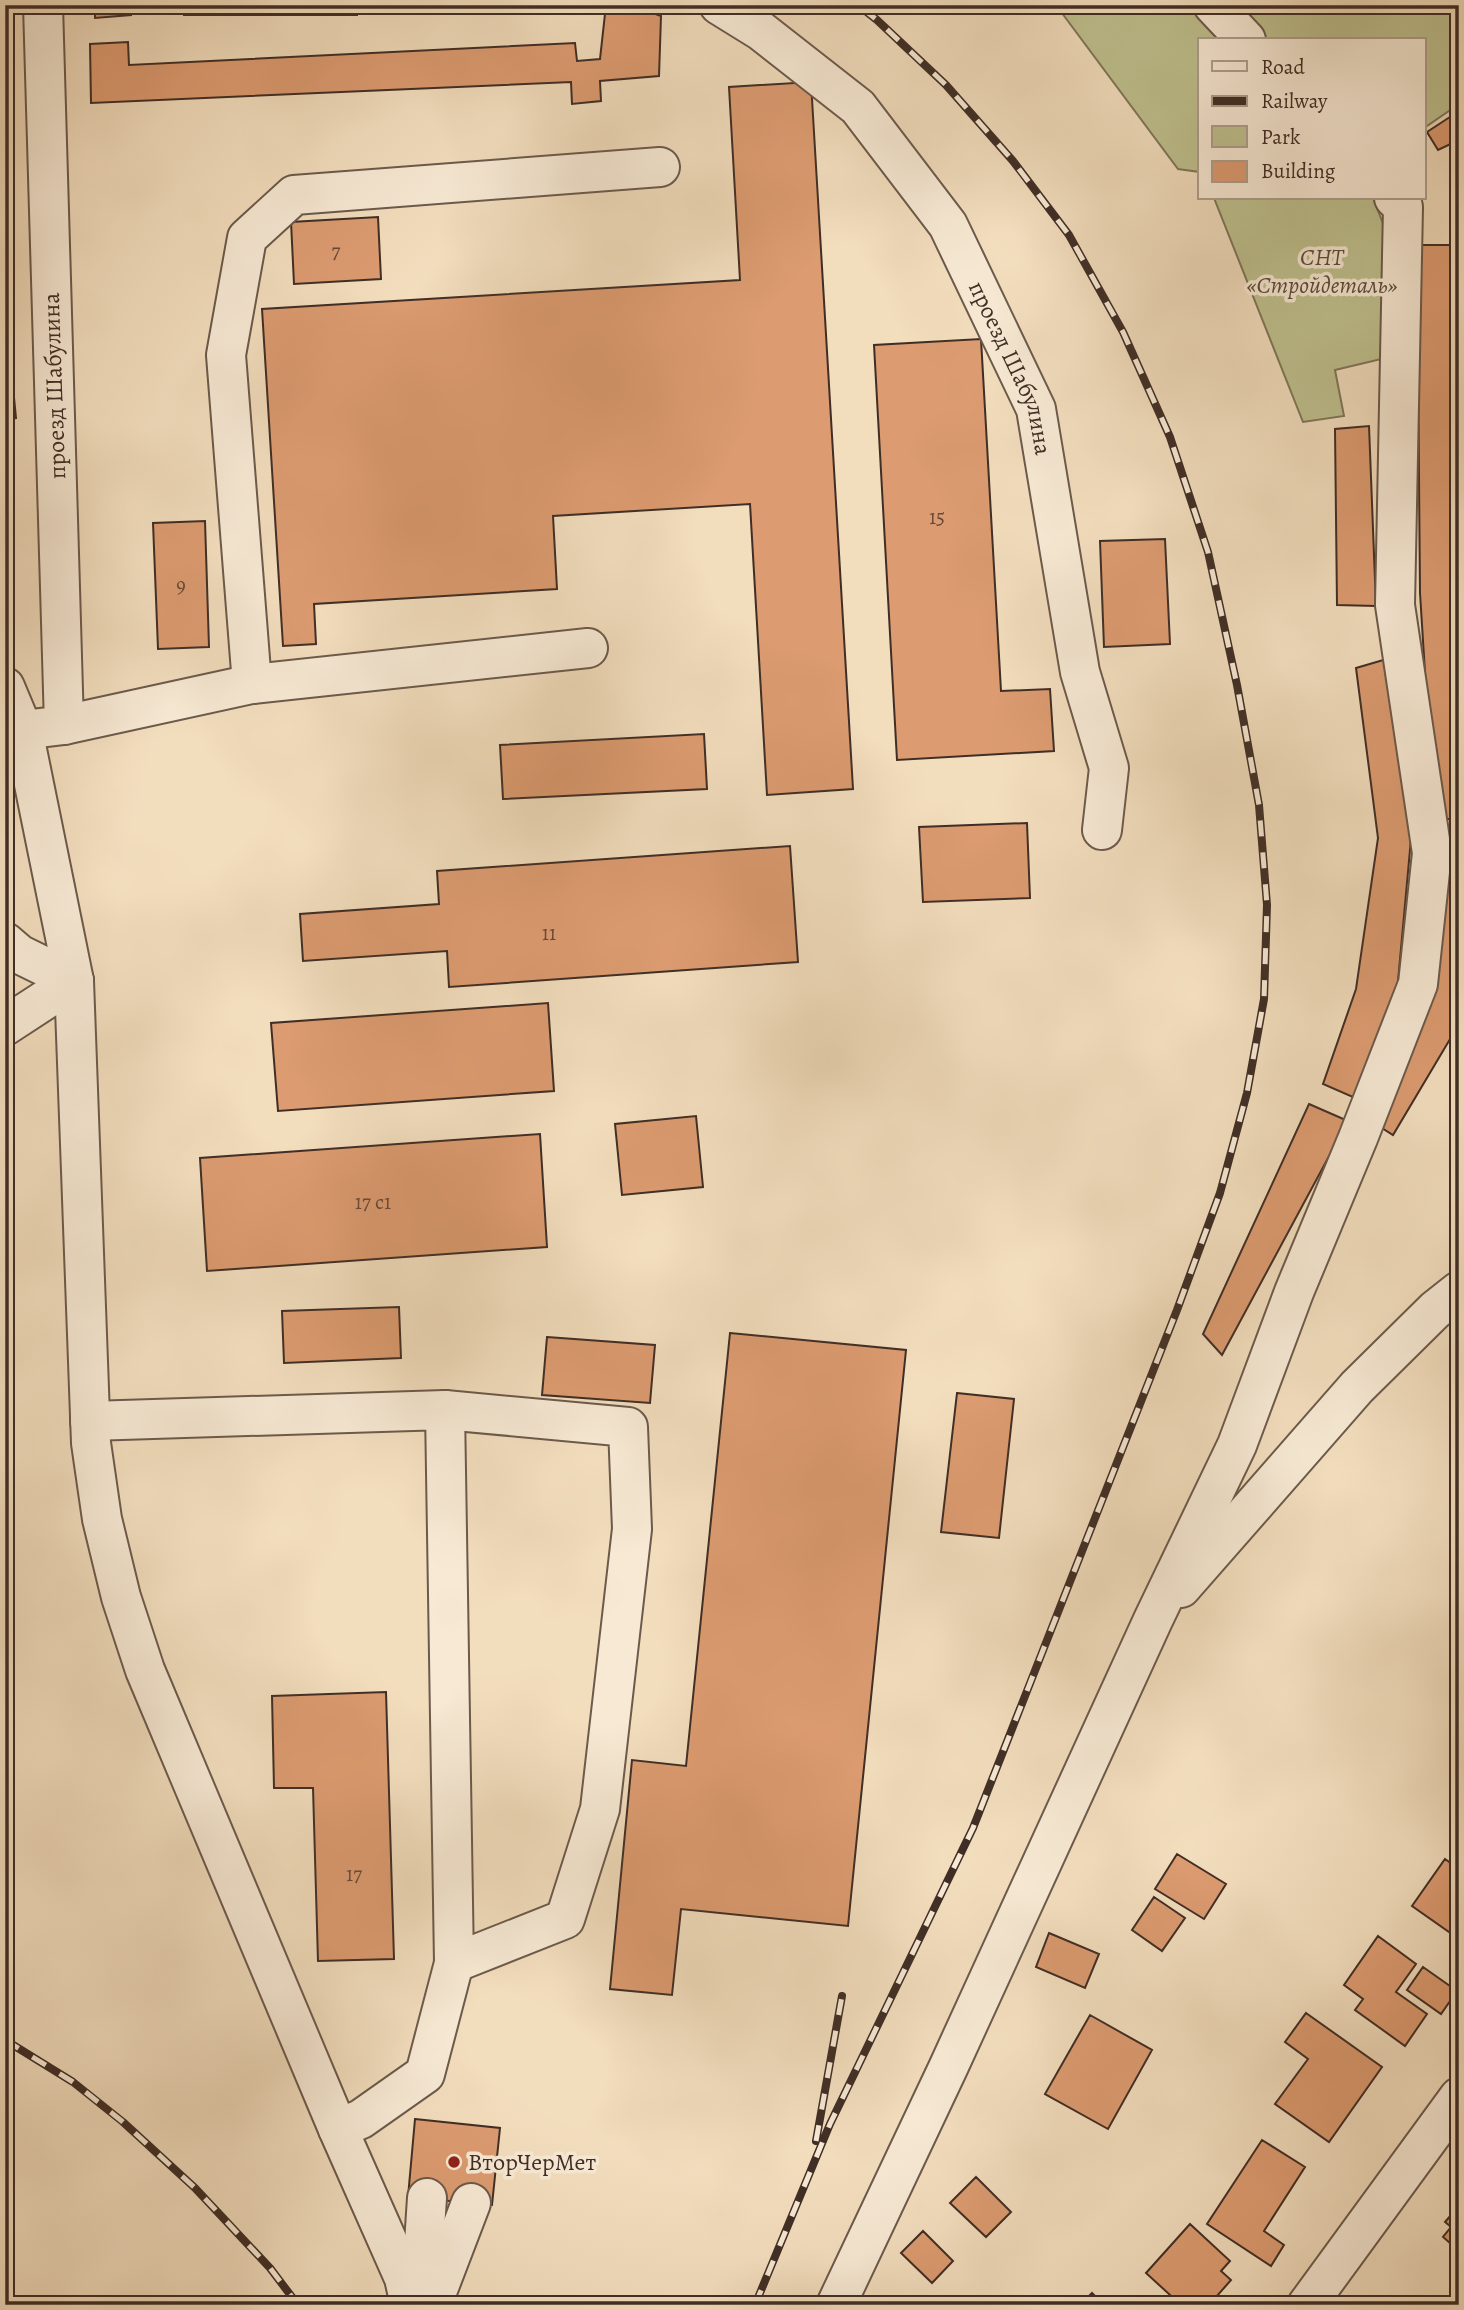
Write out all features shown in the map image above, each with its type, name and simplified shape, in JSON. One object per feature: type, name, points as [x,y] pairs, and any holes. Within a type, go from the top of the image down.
[{"type":"street","name":"проезд Шабулина","points":[[43,5],[64,725]]},
{"type":"street","name":"проезд Шабулина","points":[[719,5],[761,31],[858,107],[948,225],[1037,409],[1080,672],[1109,768],[1102,830]]},
{"type":"street","points":[[1213,5],[1244,38]]},
{"type":"street","points":[[252,684],[226,355],[247,239],[294,195],[660,167]]},
{"type":"street","points":[[835,2305],[1237,1445],[1294,1292],[1418,984],[1432,853],[1395,605],[1403,208],[1396,200]]},
{"type":"street","points":[[23,730],[64,725],[252,684],[588,648]]},
{"type":"street","points":[[5,687],[23,730],[74,981],[91,1443],[102,1519],[121,1597],[145,1670],[338,2129],[404,2278],[410,2305]]},
{"type":"street","points":[[5,942],[19,954],[74,981]]},
{"type":"street","points":[[5,1026],[74,981]]},
{"type":"street","points":[[1153,1620],[1357,1387],[1434,1310],[1459,1291]]},
{"type":"street","points":[[90,1421],[445,1410],[628,1427],[632,1529],[600,1809],[565,1919],[454,1963]]},
{"type":"street","points":[[338,2129],[361,2119],[425,2074],[454,1963],[445,1410]]},
{"type":"street","points":[[1307,2305],[1459,2097]]},
{"type":"street","points":[[420,2305],[427,2198]]},
{"type":"street","points":[[432,2305],[471,2203]]},
{"type":"green space","points":[[1056,5],[1459,5],[1459,104],[1426,127],[1426,38],[1198,38],[1198,172],[1178,169]]},
{"type":"green space","name":"СНТ «Стройдеталь»","points":[[1215,200],[1374,200],[1395,254],[1394,356],[1335,370],[1344,416],[1303,422]]},
{"type":"building","points":[[95,5],[130,5],[131,15],[95,18]]},
{"type":"building","points":[[183,5],[357,5],[357,15],[184,15]]},
{"type":"building","points":[[606,5],[631,5],[661,16],[659,76],[600,81],[601,101],[572,104],[571,82],[91,103],[90,44],[128,42],[129,65],[575,43],[577,61],[600,59]]},
{"type":"building","points":[[811,82],[853,789],[767,795],[750,504],[553,516],[557,589],[314,604],[316,644],[283,646],[262,309],[740,280],[729,87]]},
{"type":"building","points":[[1459,111],[1459,140],[1438,150],[1427,132]]},
{"type":"building","points":[[378,217],[381,279],[294,284],[291,222]]},
{"type":"building","points":[[1417,245],[1453,245],[1455,763],[1459,774],[1459,819],[1443,819],[1431,768],[1420,593]]},
{"type":"building","points":[[5,305],[16,418],[5,419]]},
{"type":"building","points":[[981,339],[1001,691],[1050,689],[1054,751],[897,760],[874,345]]},
{"type":"building","points":[[1369,426],[1376,606],[1337,605],[1335,429]]},
{"type":"building","points":[[205,521],[209,647],[158,649],[153,523]]},
{"type":"building","points":[[1165,539],[1170,644],[1104,647],[1100,541]]},
{"type":"building","points":[[1390,658],[1412,828],[1397,992],[1355,1098],[1323,1084],[1356,989],[1378,838],[1356,668]]},
{"type":"building","points":[[704,734],[707,789],[503,799],[500,745]]},
{"type":"building","points":[[1027,823],[1030,898],[923,902],[919,827]]},
{"type":"building","points":[[790,846],[798,962],[449,987],[447,951],[303,961],[300,914],[439,904],[437,871]]},
{"type":"building","points":[[1449,864],[1459,865],[1459,1024],[1393,1135],[1374,1123],[1433,999]]},
{"type":"building","points":[[548,1003],[554,1091],[278,1111],[271,1023]]},
{"type":"building","points":[[1309,1104],[1348,1121],[1222,1355],[1203,1334]]},
{"type":"building","points":[[696,1116],[703,1187],[622,1195],[615,1124]]},
{"type":"building","points":[[540,1134],[547,1247],[207,1271],[200,1158]]},
{"type":"building","points":[[399,1307],[401,1358],[284,1363],[282,1311]]},
{"type":"building","points":[[730,1333],[906,1350],[848,1926],[681,1909],[672,1995],[610,1989],[632,1760],[686,1766]]},
{"type":"building","points":[[547,1337],[655,1345],[650,1403],[542,1395]]},
{"type":"building","points":[[957,1393],[1014,1399],[999,1538],[941,1532]]},
{"type":"building","points":[[386,1692],[394,1959],[318,1961],[313,1788],[274,1788],[272,1696]]},
{"type":"building","points":[[1177,1854],[1226,1884],[1204,1919],[1155,1889]]},
{"type":"building","points":[[1445,1859],[1459,1869],[1459,1939],[1412,1906]]},
{"type":"building","points":[[1154,1897],[1185,1918],[1162,1951],[1132,1930]]},
{"type":"building","points":[[1049,1933],[1099,1954],[1085,1988],[1036,1967]]},
{"type":"building","points":[[1378,1936],[1416,1964],[1396,1992],[1427,2014],[1405,2046],[1355,2010],[1363,1999],[1344,1985]]},
{"type":"building","points":[[1423,1967],[1457,1991],[1441,2014],[1407,1990]]},
{"type":"building","points":[[1306,2013],[1382,2067],[1329,2142],[1275,2104],[1308,2059],[1285,2042]]},
{"type":"building","points":[[1090,2015],[1152,2050],[1108,2129],[1045,2094]]},
{"type":"building","name":"ВторЧерМет","points":[[415,2119],[500,2128],[492,2205],[408,2197]]},
{"type":"building","points":[[1262,2140],[1305,2167],[1264,2231],[1284,2245],[1271,2266],[1207,2224]]},
{"type":"building","points":[[976,2177],[1011,2212],[986,2237],[950,2203]]},
{"type":"building","points":[[1459,2206],[1459,2251],[1443,2237],[1451,2227],[1445,2222]]},
{"type":"building","points":[[1190,2224],[1230,2261],[1221,2271],[1231,2280],[1209,2305],[1181,2305],[1146,2273]]},
{"type":"building","points":[[923,2231],[953,2261],[932,2283],[901,2253]]},
{"type":"building","points":[[7,2272],[9,2305],[5,2305]]},
{"type":"building","points":[[1092,2293],[1104,2305],[1080,2305]]},
{"type":"railway","points":[[755,2305],[830,2124],[973,1828],[1177,1310],[1220,1193],[1247,1093],[1264,999],[1267,905],[1259,805],[1237,685],[1208,552],[1170,437],[1123,332],[1069,235],[1013,161],[946,85],[858,5]]},
{"type":"railway","points":[[816,2141],[842,1996]]},
{"type":"railway","points":[[5,2040],[73,2082],[123,2122],[195,2188],[270,2268],[298,2305]]},
{"type":"place","name":"ВторЧерМет","points":[[454,2162]]}]
